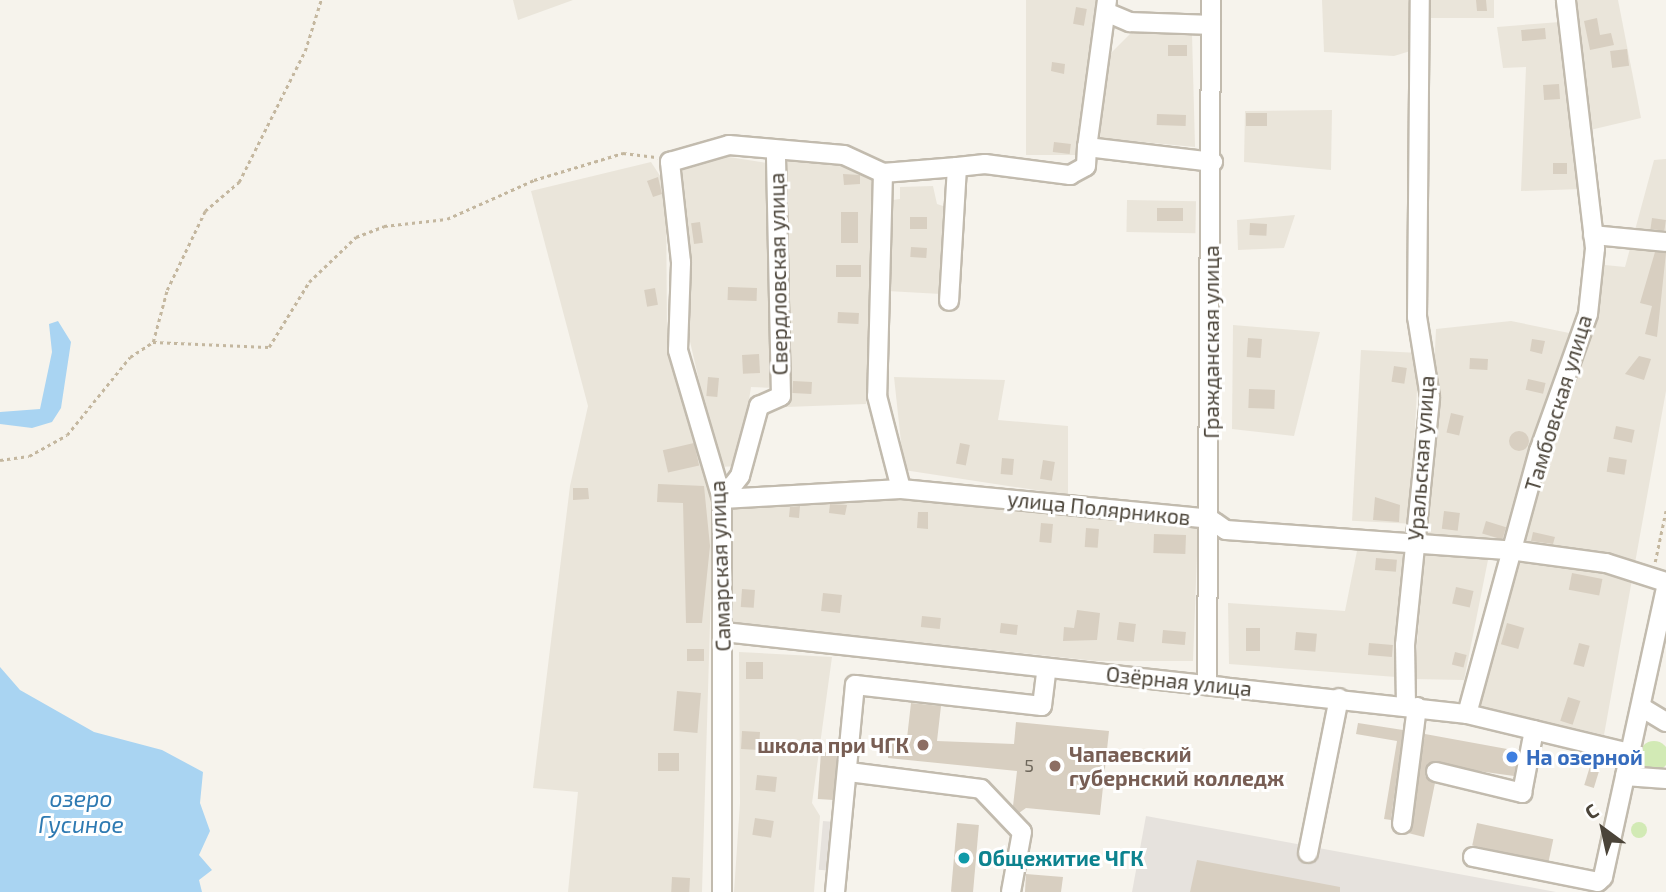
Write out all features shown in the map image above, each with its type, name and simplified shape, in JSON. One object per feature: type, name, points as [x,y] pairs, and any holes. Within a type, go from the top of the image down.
[{"type":"street","name":"Гражданская улица","points":[[1207,684],[1213,162],[1211,0]]},
{"type":"street","name":"Уральская улица","points":[[1402,824],[1412,706],[1416,539],[1430,397],[1418,317],[1420,0]]},
{"type":"street","name":"Тамбовская улица","points":[[1466,713],[1505,570],[1517,551],[1539,451],[1588,314],[1593,235],[1566,0]]},
{"type":"street","points":[[670,162],[729,145],[776,153],[844,155],[883,173],[985,164],[1070,175],[1086,166],[1107,6],[1130,22],[1211,25]]},
{"type":"street","points":[[1087,147],[1213,162]]},
{"type":"street","name":"Свердловская улица","points":[[722,499],[740,476],[759,406],[781,396],[776,153]]},
{"type":"street","name":"Самарская улица","points":[[670,162],[681,262],[678,350],[722,499],[722,892]]},
{"type":"street","points":[[949,300],[957,167]]},
{"type":"street","points":[[883,173],[877,396],[901,489]]},
{"type":"street","points":[[1593,235],[1666,242]]},
{"type":"street","name":"улица Полярников","points":[[722,499],[901,489],[1210,519],[1226,530],[1281,535],[1416,539],[1517,551],[1605,563],[1666,582]]},
{"type":"street","points":[[1473,858],[1598,882],[1603,877],[1666,589]]},
{"type":"street","name":"Озёрная улица","points":[[724,632],[1466,713],[1630,753]]},
{"type":"street","points":[[835,892],[849,772],[855,685],[1042,706],[1047,668]]},
{"type":"street","points":[[1308,853],[1339,698]]},
{"type":"street","points":[[1641,707],[1665,723]]},
{"type":"street","points":[[1436,772],[1522,793],[1534,730]]},
{"type":"street","points":[[849,772],[981,789],[1022,832],[1011,892]]},
{"type":"street","points":[[1625,776],[1666,779]]},
{"type":"path","points":[[153,342],[167,290],[205,211],[239,182],[305,51],[321,0]]},
{"type":"path","points":[[0,460],[29,456],[68,435],[130,357],[153,342],[269,347],[309,282],[356,237],[384,226],[447,219],[534,180],[623,153],[670,162]]},
{"type":"shaded area","points":[[513,0],[573,0],[518,20]]},
{"type":"shaded area","points":[[1026,0],[1098,0],[1098,155],[1026,155]]},
{"type":"shaded area","points":[[1322,0],[1416,0],[1417,49],[1394,56],[1324,52]]},
{"type":"shaded area","points":[[1429,0],[1494,0],[1494,18],[1429,18]]},
{"type":"shaded area","points":[[1570,0],[1618,0],[1641,118],[1586,131]]},
{"type":"shaded area","points":[[1560,22],[1581,189],[1521,191],[1526,67],[1503,68],[1497,27]]},
{"type":"shaded area","points":[[1134,30],[1192,34],[1195,147],[1100,138],[1107,57]]},
{"type":"shaded area","points":[[1332,110],[1331,170],[1244,162],[1245,111]]},
{"type":"shaded area","points":[[716,155],[767,163],[775,388],[751,387],[739,466],[719,467],[688,333],[679,165]]},
{"type":"shaded area","points":[[1666,159],[1666,391],[1604,735],[1477,706],[1605,265],[1625,267],[1654,160]]},
{"type":"shaded area","points":[[843,160],[877,176],[866,404],[786,407],[783,161]]},
{"type":"shaded area","points":[[651,162],[666,185],[667,334],[714,489],[702,892],[568,892],[578,792],[533,788],[570,486],[588,406],[531,191]]},
{"type":"shaded area","points":[[933,186],[937,204],[949,208],[941,294],[887,291],[893,200],[900,199],[900,187]]},
{"type":"shaded area","points":[[1127,200],[1196,201],[1195,233],[1126,232]]},
{"type":"shaded area","points":[[1295,215],[1284,248],[1238,250],[1237,220]]},
{"type":"shaded area","points":[[1511,321],[1574,334],[1539,425],[1514,545],[1426,533],[1436,329]]},
{"type":"shaded area","points":[[1233,325],[1320,332],[1294,436],[1232,429]]},
{"type":"shaded area","points":[[1361,350],[1419,353],[1410,524],[1352,521]]},
{"type":"shaded area","points":[[894,377],[1005,380],[998,420],[1068,426],[1068,495],[904,470]]},
{"type":"shaded area","points":[[788,497],[946,502],[1198,529],[1193,661],[1096,661],[732,622],[731,503]]},
{"type":"shaded area","points":[[1425,550],[1489,555],[1464,680],[1414,679]]},
{"type":"shaded area","points":[[1357,551],[1405,551],[1396,677],[1229,664],[1228,603],[1345,611]]},
{"type":"shaded area","points":[[739,652],[832,657],[812,803],[820,816],[814,892],[734,892],[740,803]]},
{"type":"shaded area","points":[[1146,816],[1556,892],[1132,892]]},
{"type":"shaded area","points":[[823,821],[835,822],[831,871],[819,870]]},
{"type":"green space","points":[[1654,741],[1665,745],[1669,756],[1665,767],[1654,771],[1643,767],[1639,756],[1643,745]]},
{"type":"green space","points":[[1636,822],[1642,822],[1647,830],[1645,836],[1636,838],[1631,833],[1631,827]]},
{"type":"water","points":[[58,321],[71,342],[61,408],[52,422],[32,428],[0,424],[0,412],[40,409],[52,352],[49,324]]},
{"type":"water","name":"озеро Гусиное","points":[[0,667],[20,690],[94,732],[162,750],[203,772],[200,803],[210,831],[199,855],[212,870],[199,880],[202,892],[0,892]]},
{"type":"building","points":[[1476,0],[1486,0],[1487,11],[1477,11]]},
{"type":"building","points":[[1076,7],[1087,9],[1084,26],[1073,24]]},
{"type":"building","points":[[1597,18],[1600,35],[1611,33],[1614,45],[1590,50],[1584,21]]},
{"type":"building","points":[[1545,28],[1546,39],[1522,41],[1521,30]]},
{"type":"building","points":[[1168,45],[1187,45],[1187,56],[1168,56]]},
{"type":"building","points":[[1627,49],[1629,66],[1612,68],[1610,51]]},
{"type":"building","points":[[1052,62],[1065,64],[1064,74],[1051,71]]},
{"type":"building","points":[[1559,84],[1560,99],[1544,100],[1543,85]]},
{"type":"building","points":[[1246,113],[1267,113],[1267,126],[1246,126]]},
{"type":"building","points":[[1157,114],[1186,115],[1186,126],[1157,125]]},
{"type":"building","points":[[1054,142],[1071,144],[1070,154],[1053,152]]},
{"type":"building","points":[[1553,163],[1567,163],[1567,174],[1553,174]]},
{"type":"building","points":[[843,174],[860,175],[860,184],[844,185]]},
{"type":"building","points":[[658,177],[662,194],[653,197],[647,181]]},
{"type":"building","points":[[1157,208],[1183,208],[1183,221],[1157,221]]},
{"type":"building","points":[[841,212],[858,212],[858,243],[841,243]]},
{"type":"building","points":[[910,217],[927,217],[927,229],[910,229]]},
{"type":"building","points":[[1652,218],[1666,220],[1664,231],[1650,229]]},
{"type":"building","points":[[700,222],[703,243],[694,244],[691,223]]},
{"type":"building","points":[[1250,223],[1267,224],[1266,236],[1249,235]]},
{"type":"building","points":[[911,247],[927,248],[926,258],[910,257]]},
{"type":"building","points":[[1655,252],[1666,253],[1657,337],[1645,334],[1652,306],[1640,303]]},
{"type":"building","points":[[836,265],[861,265],[861,277],[836,277]]},
{"type":"building","points":[[728,287],[757,288],[757,301],[728,300]]},
{"type":"building","points":[[655,288],[658,305],[647,307],[644,290]]},
{"type":"building","points":[[838,312],[859,313],[858,324],[837,323]]},
{"type":"building","points":[[1248,338],[1262,339],[1261,358],[1247,357]]},
{"type":"building","points":[[1532,339],[1545,341],[1542,354],[1530,351]]},
{"type":"building","points":[[759,354],[760,373],[743,374],[742,355]]},
{"type":"building","points":[[1639,356],[1651,359],[1644,380],[1625,374]]},
{"type":"building","points":[[1470,358],[1488,359],[1487,370],[1469,369]]},
{"type":"building","points":[[1394,366],[1407,368],[1404,384],[1391,382]]},
{"type":"building","points":[[708,377],[719,378],[717,397],[706,396]]},
{"type":"building","points":[[1528,379],[1546,383],[1543,394],[1526,390]]},
{"type":"building","points":[[793,381],[812,382],[811,394],[792,393]]},
{"type":"building","points":[[1249,389],[1275,390],[1274,409],[1248,408]]},
{"type":"building","points":[[1451,413],[1464,416],[1459,435],[1447,432]]},
{"type":"building","points":[[1616,426],[1635,430],[1632,443],[1613,439]]},
{"type":"building","points":[[1515,431],[1523,431],[1529,441],[1523,451],[1515,451],[1509,445],[1509,437]]},
{"type":"building","points":[[694,443],[699,465],[668,473],[663,450]]},
{"type":"building","points":[[960,443],[970,445],[966,466],[956,464]]},
{"type":"building","points":[[1609,457],[1627,460],[1624,475],[1607,472]]},
{"type":"building","points":[[1002,458],[1014,459],[1013,475],[1001,474]]},
{"type":"building","points":[[1043,460],[1055,462],[1052,481],[1040,479]]},
{"type":"building","points":[[658,484],[704,486],[710,546],[702,623],[686,623],[683,503],[657,502]]},
{"type":"building","points":[[573,488],[588,488],[589,499],[573,500]]},
{"type":"building","points":[[1375,497],[1400,505],[1399,522],[1373,520]]},
{"type":"building","points":[[830,504],[847,505],[845,515],[829,513]]},
{"type":"building","points":[[800,506],[799,518],[789,517],[790,507]]},
{"type":"building","points":[[1444,511],[1460,513],[1458,531],[1442,529]]},
{"type":"building","points":[[918,512],[928,512],[928,529],[917,528]]},
{"type":"building","points":[[1486,521],[1506,527],[1502,540],[1482,533]]},
{"type":"building","points":[[1041,523],[1053,524],[1051,543],[1039,542]]},
{"type":"building","points":[[1086,528],[1099,529],[1098,548],[1085,547]]},
{"type":"building","points":[[1533,532],[1555,537],[1553,544],[1531,541]]},
{"type":"building","points":[[1154,534],[1186,535],[1185,554],[1153,553]]},
{"type":"building","points":[[1376,558],[1397,560],[1396,572],[1375,570]]},
{"type":"building","points":[[1572,573],[1602,579],[1599,596],[1569,590]]},
{"type":"building","points":[[1456,587],[1474,591],[1470,608],[1452,604]]},
{"type":"building","points":[[742,589],[755,590],[754,608],[741,607]]},
{"type":"building","points":[[823,593],[842,595],[840,613],[821,611]]},
{"type":"building","points":[[1077,610],[1100,613],[1097,640],[1063,641],[1064,627],[1074,628]]},
{"type":"building","points":[[922,616],[941,618],[940,629],[921,627]]},
{"type":"building","points":[[1119,622],[1136,624],[1134,642],[1117,640]]},
{"type":"building","points":[[1001,623],[1018,625],[1017,635],[1000,633]]},
{"type":"building","points":[[1507,623],[1524,628],[1518,649],[1501,644]]},
{"type":"building","points":[[1246,628],[1260,628],[1260,651],[1246,651]]},
{"type":"building","points":[[1163,630],[1186,632],[1185,645],[1162,643]]},
{"type":"building","points":[[1296,632],[1317,634],[1315,652],[1294,650]]},
{"type":"building","points":[[1369,643],[1393,645],[1392,657],[1368,655]]},
{"type":"building","points":[[1579,643],[1590,646],[1584,667],[1573,664]]},
{"type":"building","points":[[687,649],[704,649],[704,661],[687,661]]},
{"type":"building","points":[[1455,652],[1467,655],[1463,668],[1452,665]]},
{"type":"building","points":[[746,662],[763,662],[763,679],[746,679]]},
{"type":"building","points":[[677,691],[701,693],[697,733],[674,731]]},
{"type":"building","points":[[1568,697],[1580,701],[1573,725],[1560,721]]},
{"type":"building","points":[[911,703],[941,706],[937,741],[1014,744],[1016,722],[1109,731],[1100,815],[1026,808],[1019,813],[1013,806],[1017,771],[888,758],[890,736],[907,738]]},
{"type":"building","points":[[1358,723],[1403,730],[1391,820],[1384,819],[1397,741],[1356,734]]},
{"type":"building","points":[[742,731],[760,732],[759,750],[741,749]]},
{"type":"building","points":[[1425,734],[1518,751],[1514,776],[1428,764],[1425,776],[1435,783],[1424,837],[1408,833]]},
{"type":"building","points":[[821,752],[837,753],[834,800],[818,799]]},
{"type":"building","points":[[658,753],[679,753],[679,771],[658,771]]},
{"type":"building","points":[[1591,763],[1601,766],[1594,788],[1584,785]]},
{"type":"building","points":[[757,775],[777,777],[775,792],[755,790]]},
{"type":"building","points":[[755,818],[774,821],[771,838],[752,835]]},
{"type":"building","name":"Общежитие ЧГК","points":[[957,823],[979,825],[973,892],[951,892]]},
{"type":"building","points":[[1477,823],[1553,839],[1549,862],[1472,845]]},
{"type":"building","points":[[1197,860],[1340,887],[1340,892],[1190,892]]},
{"type":"building","points":[[1026,874],[1063,877],[1061,892],[1025,892]]},
{"type":"building","points":[[672,877],[690,878],[689,892],[671,892]]},
{"type":"place","name":"школа при ЧГК","points":[[923,745]]},
{"type":"place","name":"На озерной","points":[[1512,757]]},
{"type":"place","name":"Чапаевский губернский колледж","points":[[1055,766]]},
{"type":"place","name":"Общежитие ЧГК","points":[[964,858]]}]
